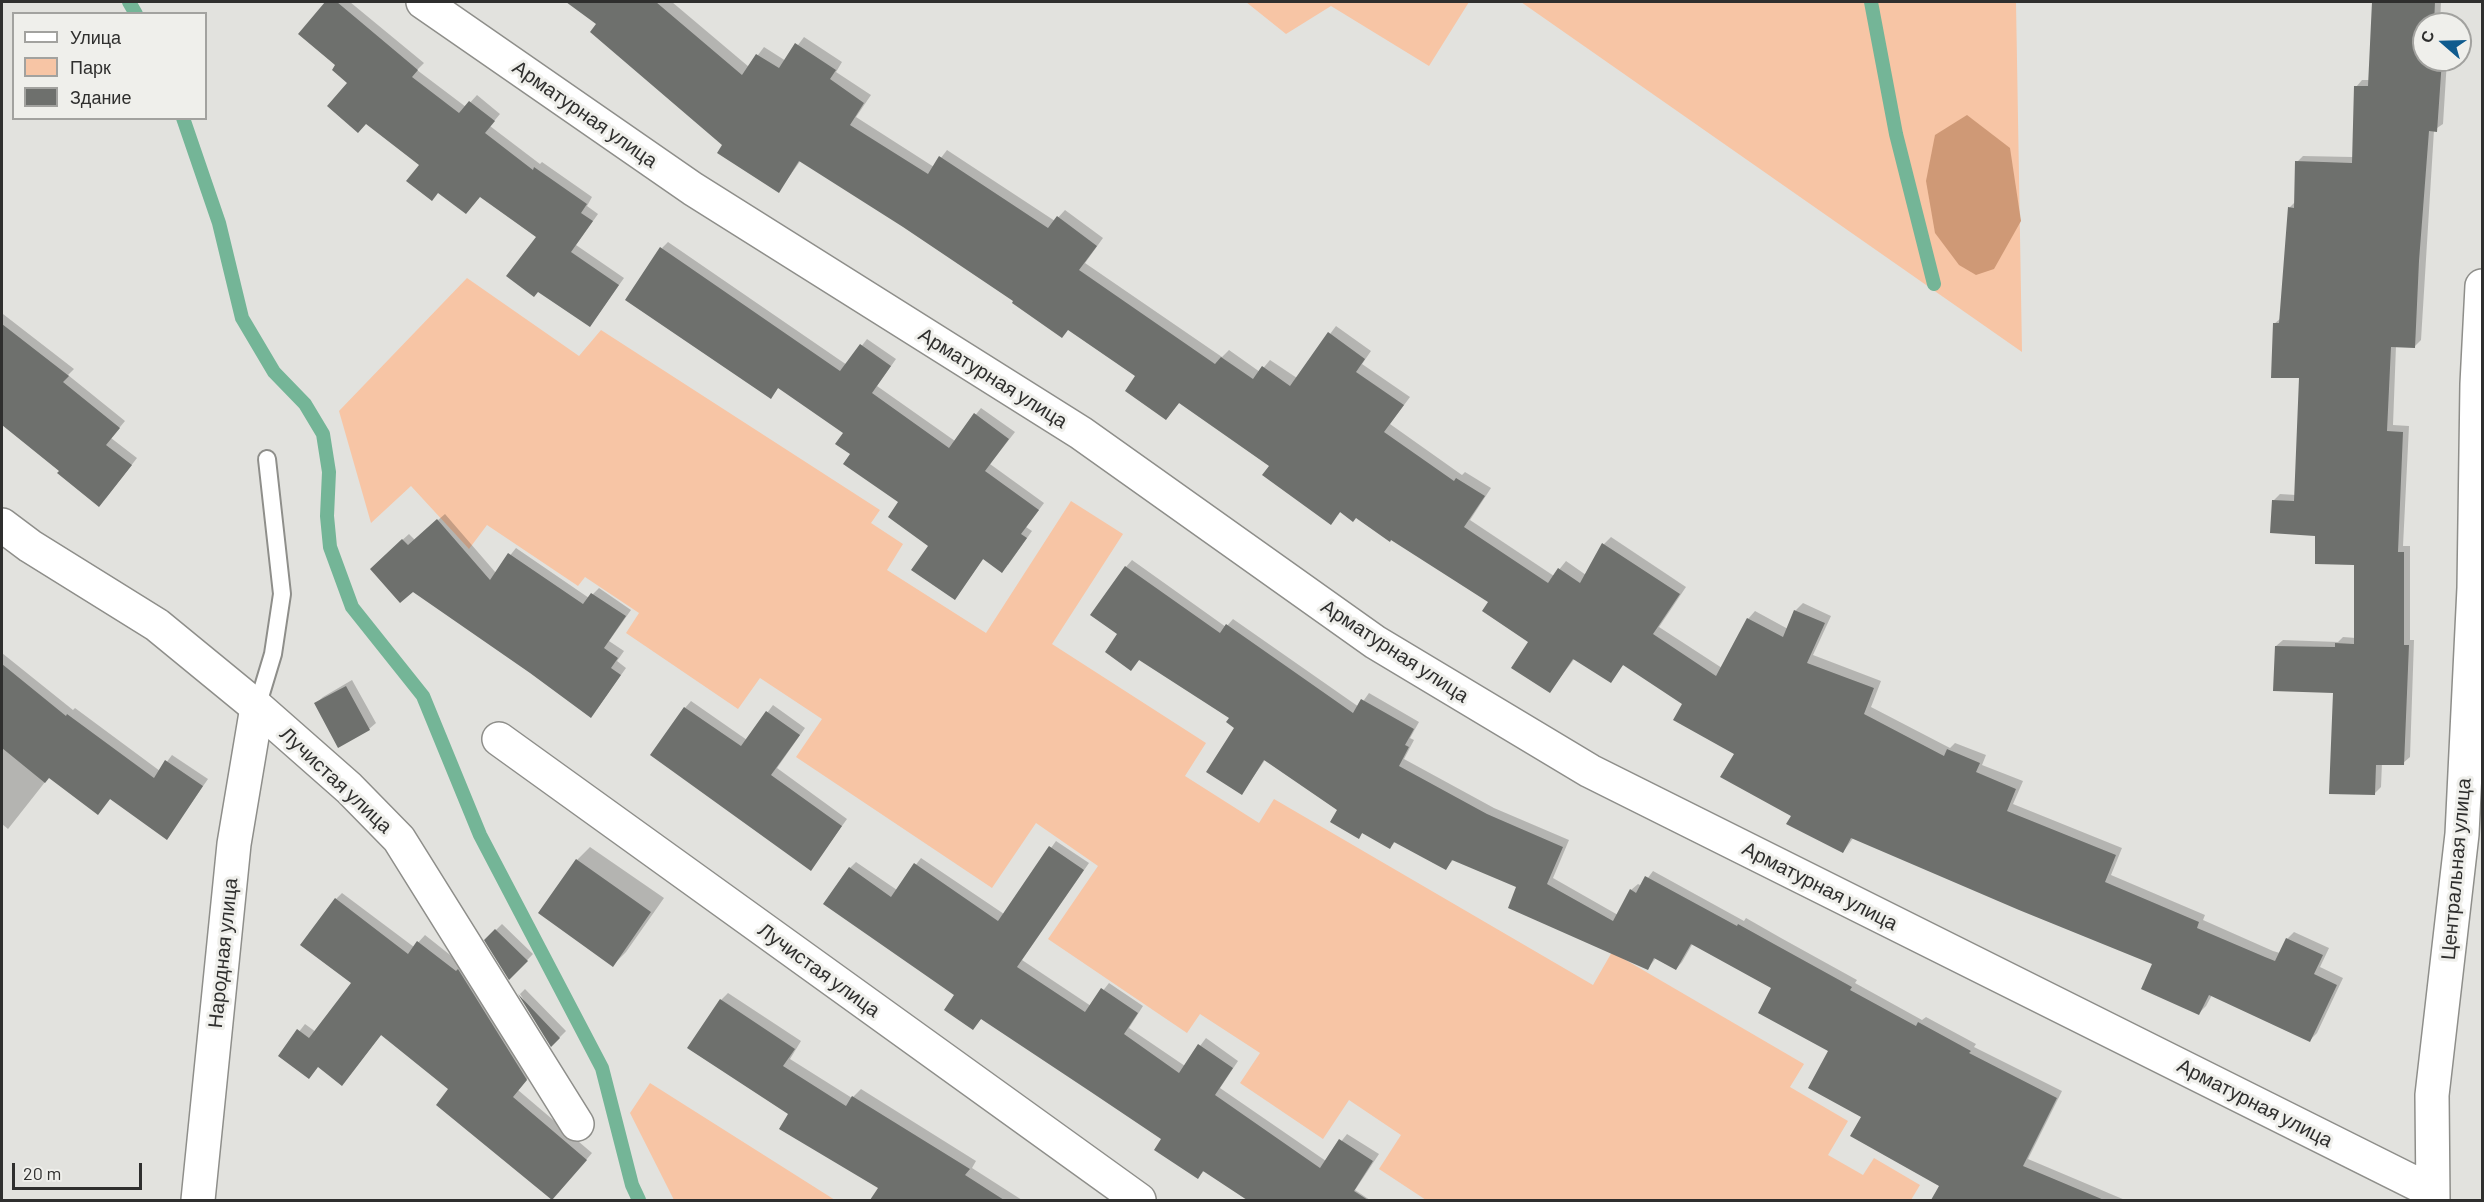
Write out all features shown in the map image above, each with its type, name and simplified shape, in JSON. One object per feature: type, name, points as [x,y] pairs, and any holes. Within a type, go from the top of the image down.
[{"type":"street","name":"Арматурная улица","points":[[423,2],[693,189],[1081,433],[1375,642],[1590,771],[2432,1196]]},
{"type":"street","name":"Центральная улица","points":[[2432,1196],[2432,1095],[2462,834],[2478,588],[2477,384],[2482,286]]},
{"type":"street","name":"Лучистая улица","points":[[2,525],[30,546],[157,625],[257,707],[350,788],[399,839],[577,1124]]},
{"type":"street","name":"Народная улица","points":[[198,1200],[234,844],[257,707]]},
{"type":"street","name":"Лучистая улица","points":[[499,739],[1139,1200]]},
{"type":"lane","points":[[257,707],[273,654],[282,594],[267,459]]},
{"type":"green space","points":[[1246,2],[1469,2],[1429,66],[1331,6],[1286,34]]},
{"type":"green space","points":[[1521,2],[2016,2],[2022,352]]},
{"type":"green space","points":[[467,278],[579,356],[601,330],[880,510],[871,523],[903,544],[887,570],[986,633],[1071,501],[1123,534],[1052,644],[1206,743],[1185,776],[1259,823],[1274,799],[1593,985],[1612,952],[1804,1064],[1790,1087],[1848,1121],[1828,1155],[1863,1175],[1874,1158],[1920,1185],[1911,1200],[1426,1200],[1379,1169],[1401,1135],[1349,1100],[1323,1139],[1240,1083],[1260,1053],[1200,1014],[1187,1033],[1048,939],[1098,866],[1036,823],[992,888],[796,757],[822,719],[760,678],[738,709],[626,633],[639,613],[585,577],[578,586],[487,525],[469,549],[411,486],[371,523],[339,411]]},
{"type":"green space","points":[[650,1083],[835,1200],[674,1200],[630,1113]]},
{"type":"shaded area","points":[[1967,115],[2010,148],[2021,221],[1994,269],[1976,275],[1959,265],[1935,233],[1926,181],[1935,135]]},
{"type":"building","points":[[325,2],[337,2],[418,70],[412,77],[459,113],[469,101],[495,121],[485,133],[533,170],[534,167],[587,204],[581,213],[593,221],[571,252],[619,285],[590,327],[538,292],[534,297],[506,276],[536,237],[480,197],[466,214],[438,193],[432,201],[406,181],[419,165],[366,124],[358,133],[327,106],[347,83],[332,70],[335,65],[298,34]]},
{"type":"building","points":[[566,2],[656,2],[742,75],[756,54],[779,68],[795,43],[836,70],[830,79],[864,103],[850,125],[928,174],[939,156],[1048,228],[1057,216],[1097,246],[1079,270],[1215,364],[1221,357],[1253,379],[1262,366],[1290,386],[1328,332],[1365,359],[1356,372],[1404,405],[1384,432],[1454,481],[1456,478],[1485,496],[1464,527],[1548,583],[1558,568],[1580,583],[1602,543],[1680,594],[1653,634],[1716,676],[1747,618],[1783,637],[1794,610],[1825,623],[1807,663],[1874,688],[1864,714],[1944,756],[1947,749],[1980,763],[1976,772],[2016,789],[2007,811],[2116,855],[2105,882],[2199,922],[2197,928],[2275,961],[2286,938],[2323,955],[2314,974],[2337,985],[2310,1042],[2209,995],[2199,1015],[2141,989],[2152,964],[1851,838],[1843,853],[1786,824],[1791,816],[1720,777],[1734,754],[1673,720],[1682,704],[1623,665],[1611,683],[1573,659],[1550,693],[1511,668],[1528,642],[1482,611],[1488,602],[1391,540],[1390,542],[1356,518],[1353,522],[1340,512],[1331,525],[1262,475],[1269,466],[1179,403],[1166,420],[1125,391],[1135,376],[1068,330],[1062,338],[1012,303],[1013,301],[799,161],[779,193],[717,153],[722,145],[590,32],[596,24]]},
{"type":"building","points":[[2372,2],[2435,2],[2435,12],[2412,12],[2412,72],[2441,72],[2437,132],[2429,131],[2415,348],[2391,347],[2387,431],[2403,432],[2398,552],[2404,552],[2404,645],[2409,645],[2404,765],[2376,765],[2375,795],[2329,794],[2333,693],[2273,691],[2275,646],[2335,647],[2335,643],[2354,644],[2354,565],[2315,564],[2315,536],[2270,533],[2272,500],[2294,501],[2299,378],[2271,378],[2273,323],[2279,323],[2288,207],[2294,208],[2295,161],[2352,163],[2354,86],[2368,86]]},
{"type":"building","points":[[660,247],[840,371],[860,344],[891,366],[872,393],[949,448],[974,413],[1009,439],[985,471],[1039,510],[1021,534],[1027,538],[1002,573],[983,559],[955,600],[911,570],[928,546],[888,517],[898,502],[843,464],[850,454],[835,444],[843,433],[778,388],[771,399],[625,300]]},
{"type":"building","points":[[2,324],[69,376],[63,382],[120,428],[106,445],[132,465],[99,507],[2,425]]},
{"type":"building","points":[[437,519],[490,580],[508,553],[583,604],[591,593],[626,616],[604,648],[618,658],[611,668],[621,675],[591,718],[413,592],[400,603],[370,569],[402,539],[408,545]]},
{"type":"building","points":[[1125,566],[1220,633],[1226,624],[1353,713],[1361,699],[1414,729],[1405,745],[1409,747],[1399,766],[1487,814],[1563,847],[1547,884],[1613,921],[1630,889],[1636,893],[1645,876],[1852,987],[1850,990],[1916,1026],[1918,1022],[1971,1051],[1969,1053],[2057,1098],[2023,1166],[2104,1200],[1931,1200],[1939,1186],[1850,1136],[1861,1117],[1808,1088],[1828,1051],[1758,1013],[1771,988],[1691,944],[1676,970],[1654,958],[1648,970],[1508,908],[1516,887],[1452,860],[1446,870],[1394,842],[1390,849],[1362,833],[1359,839],[1330,822],[1337,810],[1264,760],[1242,795],[1206,772],[1234,728],[1226,722],[1229,718],[1139,660],[1131,671],[1105,652],[1117,634],[1090,615]]},
{"type":"building","points":[[2,664],[66,716],[67,714],[154,778],[165,760],[203,786],[167,840],[110,799],[98,815],[49,778],[45,783],[2,748]]},
{"type":"building","points":[[346,686],[370,730],[338,748],[314,703]]},
{"type":"building","points":[[684,707],[741,746],[766,711],[800,735],[771,775],[842,826],[811,871],[650,755]]},
{"type":"building","points":[[1049,846],[1084,870],[1017,967],[1085,1012],[1101,988],[1138,1013],[1124,1034],[1179,1073],[1198,1044],[1233,1068],[1215,1095],[1320,1168],[1339,1139],[1373,1161],[1354,1191],[1368,1200],[1247,1200],[1203,1171],[1198,1179],[1154,1150],[1161,1139],[1091,1092],[981,1019],[973,1030],[944,1010],[954,995],[823,904],[849,867],[891,897],[914,863],[998,921]]},
{"type":"building","points":[[576,859],[651,912],[613,967],[538,913]]},
{"type":"building","points":[[335,898],[408,954],[417,941],[456,971],[458,969],[527,1080],[513,1097],[587,1160],[552,1200],[436,1105],[448,1089],[381,1035],[342,1086],[318,1067],[309,1079],[278,1056],[297,1029],[309,1038],[351,983],[300,945]]},
{"type":"building","points":[[495,929],[528,961],[509,980],[484,940]]},
{"type":"building","points":[[518,994],[560,1038],[551,1047]]},
{"type":"building","points":[[720,999],[795,1049],[783,1066],[846,1106],[852,1096],[970,1169],[965,1175],[1004,1200],[870,1200],[878,1188],[779,1129],[788,1114],[687,1048]]},
{"type":"waterway","points":[[129,2],[135,12]]},
{"type":"waterway","points":[[1871,2],[1896,134],[1934,284]]},
{"type":"waterway","points":[[184,120],[219,223],[242,318],[274,372],[305,404],[323,434],[329,472],[327,516],[330,547],[352,607],[423,696],[480,835],[602,1068],[632,1185],[639,1200]]}]
